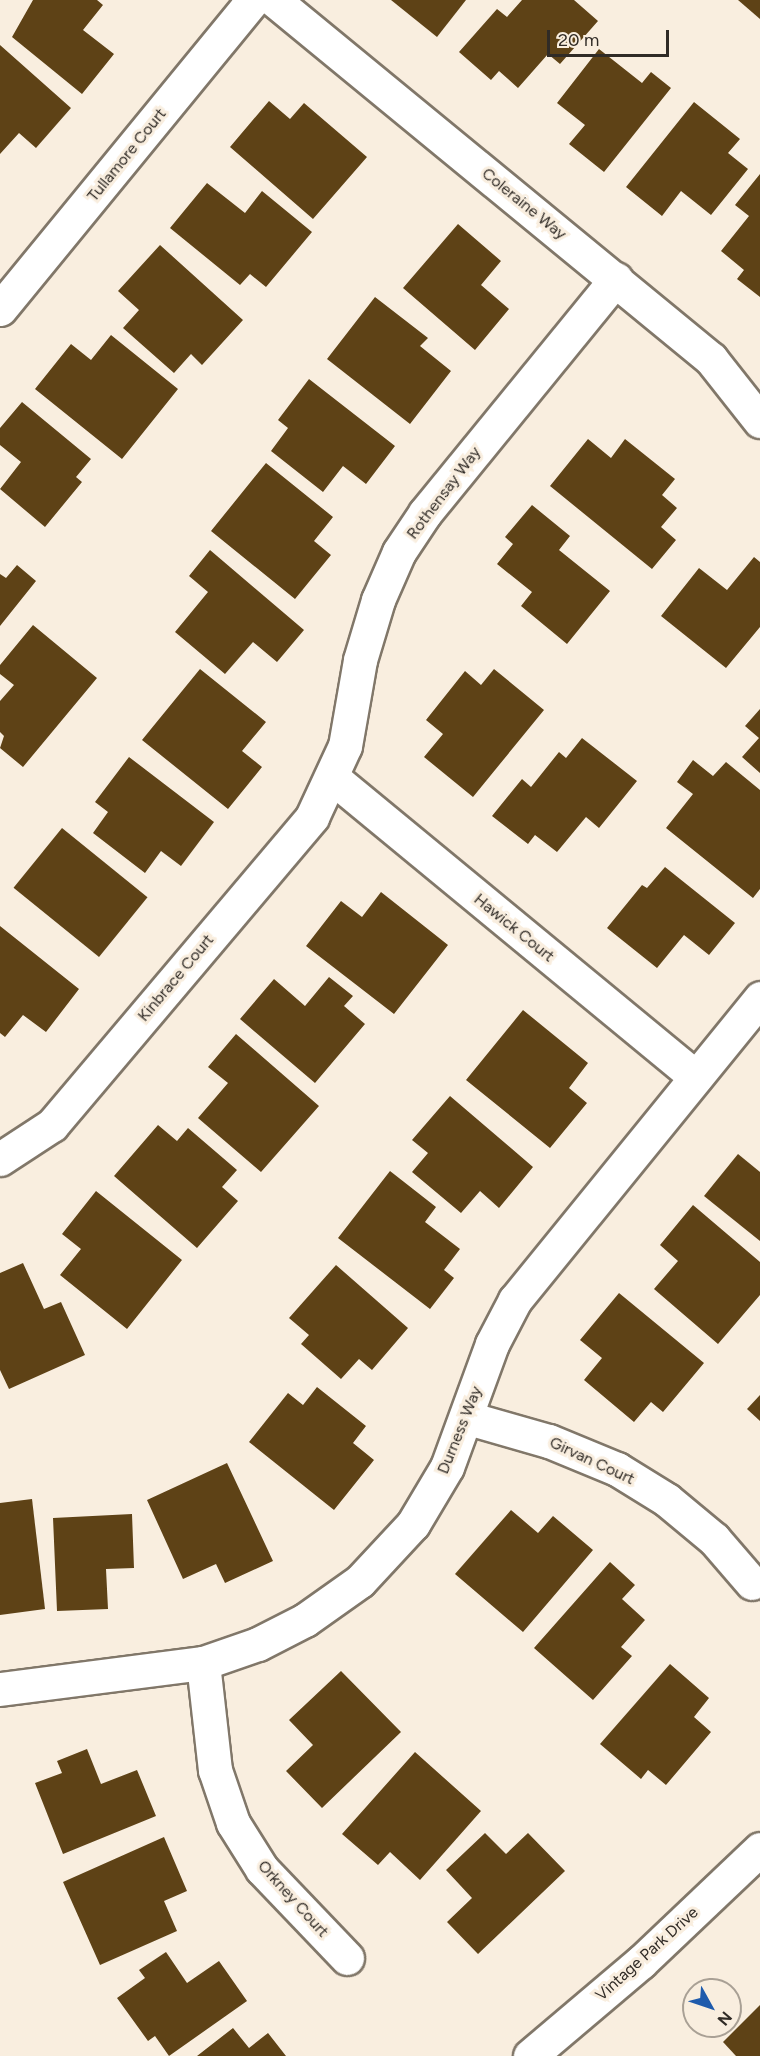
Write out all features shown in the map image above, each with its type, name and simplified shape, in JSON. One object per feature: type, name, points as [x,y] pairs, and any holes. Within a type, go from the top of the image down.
[{"type":"street","name":"Tullamore Court","points":[[0,309],[253,0]]},
{"type":"street","name":"Coleraine Way","points":[[274,0],[711,359],[760,421]]},
{"type":"street","name":"Rothensay Way","points":[[333,778],[378,600],[399,552],[425,513],[616,279]]},
{"type":"street","name":"Hawick Court","points":[[333,778],[696,1077]]},
{"type":"street","name":"Kinbrace Court","points":[[0,1159],[52,1125],[312,817],[333,778]]},
{"type":"street","name":"Durness Way","points":[[0,1689],[203,1663],[258,1644],[305,1620],[360,1581],[413,1524],[447,1467],[468,1418],[492,1344],[515,1300],[760,998]]},
{"type":"street","name":"Girvan Court","points":[[468,1418],[549,1441],[617,1469],[667,1500],[706,1532],[752,1583]]},
{"type":"street","name":"Orkney Court","points":[[203,1663],[214,1770],[233,1822],[262,1869],[347,1958]]},
{"type":"street","name":"Vintage Park Drive","points":[[530,2056],[641,1962],[760,1849]]},
{"type":"building","points":[[33,0],[97,0],[103,5],[83,30],[114,54],[82,94],[12,37]]},
{"type":"building","points":[[391,0],[466,0],[437,37]]},
{"type":"building","points":[[522,0],[574,0],[598,21],[560,64],[548,54],[518,88],[499,71],[491,80],[459,52],[497,9],[507,17]]},
{"type":"building","points":[[738,0],[760,0],[760,19]]},
{"type":"building","points":[[0,45],[71,108],[36,148],[19,133],[0,154]]},
{"type":"building","points":[[599,49],[642,83],[651,72],[671,88],[604,172],[569,144],[585,125],[557,103]]},
{"type":"building","points":[[269,101],[290,119],[304,103],[367,157],[313,219],[230,147]]},
{"type":"building","points":[[694,102],[740,139],[728,153],[748,169],[711,215],[681,191],[662,216],[626,187]]},
{"type":"building","points":[[760,174],[760,297],[737,279],[744,270],[721,251],[749,216],[735,205]]},
{"type":"building","points":[[207,183],[245,213],[262,191],[312,232],[266,287],[250,274],[240,285],[170,228]]},
{"type":"building","points":[[458,224],[501,261],[481,285],[509,309],[475,350],[403,288]]},
{"type":"building","points":[[160,245],[243,320],[202,365],[191,354],[174,373],[123,328],[139,310],[118,291]]},
{"type":"building","points":[[375,297],[428,338],[420,346],[451,371],[410,424],[327,359]]},
{"type":"building","points":[[111,335],[178,389],[122,459],[35,389],[71,344],[91,360]]},
{"type":"building","points":[[309,379],[395,446],[366,484],[343,466],[323,492],[271,451],[288,428],[278,420]]},
{"type":"building","points":[[22,402],[91,459],[76,477],[82,482],[45,527],[0,489],[21,462],[0,445],[0,428]]},
{"type":"building","points":[[588,439],[611,458],[625,439],[675,479],[662,495],[677,508],[661,527],[676,540],[652,569],[550,486]]},
{"type":"building","points":[[266,463],[333,517],[314,541],[331,555],[295,599],[211,531]]},
{"type":"building","points":[[532,505],[570,536],[559,550],[610,591],[567,644],[521,606],[532,592],[497,564],[513,544],[505,537]]},
{"type":"building","points":[[210,550],[304,630],[277,662],[253,642],[225,674],[175,632],[208,592],[189,576]]},
{"type":"building","points":[[754,557],[760,562],[760,627],[726,668],[661,616],[699,568],[727,590]]},
{"type":"building","points":[[17,565],[36,581],[0,626],[0,574],[6,578]]},
{"type":"building","points":[[33,625],[97,678],[23,767],[0,748],[4,736],[0,732],[0,701],[14,685],[0,674],[0,665]]},
{"type":"building","points":[[200,669],[266,722],[242,751],[262,767],[228,809],[142,740]]},
{"type":"building","points":[[494,669],[544,710],[473,797],[424,757],[443,734],[426,720],[465,671],[481,685]]},
{"type":"building","points":[[760,709],[760,773],[742,757],[759,738],[745,726]]},
{"type":"building","points":[[582,738],[637,781],[599,828],[586,817],[557,852],[535,835],[528,844],[492,816],[522,779],[531,787],[559,752],[566,758]]},
{"type":"building","points":[[129,757],[214,822],[181,866],[161,851],[145,873],[93,833],[108,812],[95,802]]},
{"type":"building","points":[[693,760],[713,776],[726,762],[760,790],[760,889],[753,898],[666,828],[693,794],[677,782]]},
{"type":"building","points":[[62,828],[147,897],[99,957],[14,888]]},
{"type":"building","points":[[665,867],[735,923],[709,955],[684,935],[657,968],[607,928],[642,885],[647,888]]},
{"type":"building","points":[[381,892],[448,945],[394,1014],[306,946],[341,901],[362,917]]},
{"type":"building","points":[[0,926],[79,989],[46,1032],[23,1015],[5,1037],[0,1033]]},
{"type":"building","points":[[329,977],[353,996],[344,1006],[365,1024],[315,1083],[240,1019],[274,979],[305,1006]]},
{"type":"building","points":[[523,1010],[588,1063],[569,1088],[587,1103],[550,1148],[466,1080]]},
{"type":"building","points":[[236,1034],[319,1106],[261,1172],[198,1118],[228,1083],[208,1067]]},
{"type":"building","points":[[450,1096],[533,1167],[499,1208],[480,1191],[461,1213],[412,1172],[428,1153],[412,1140]]},
{"type":"building","points":[[158,1125],[177,1141],[188,1128],[237,1170],[222,1187],[238,1201],[197,1248],[114,1176]]},
{"type":"building","points":[[738,1154],[760,1172],[760,1241],[704,1196]]},
{"type":"building","points":[[390,1171],[436,1207],[425,1222],[460,1249],[444,1270],[454,1278],[430,1309],[338,1238]]},
{"type":"building","points":[[96,1191],[182,1260],[127,1329],[60,1275],[81,1249],[62,1234]]},
{"type":"building","points":[[693,1205],[760,1262],[760,1295],[718,1344],[654,1289],[678,1261],[660,1245]]},
{"type":"building","points":[[23,1263],[44,1309],[61,1302],[85,1355],[9,1389],[0,1370],[0,1273]]},
{"type":"building","points":[[336,1265],[408,1328],[372,1370],[359,1359],[341,1379],[301,1344],[309,1335],[289,1318]]},
{"type":"building","points":[[619,1293],[704,1363],[663,1412],[651,1402],[634,1422],[584,1380],[602,1358],[580,1340]]},
{"type":"building","points":[[317,1387],[366,1426],[353,1443],[374,1460],[334,1510],[249,1442],[288,1393],[303,1405]]},
{"type":"building","points":[[760,1395],[760,1421],[747,1409]]},
{"type":"building","points":[[227,1463],[273,1561],[225,1583],[216,1564],[183,1579],[147,1500]]},
{"type":"building","points":[[32,1499],[45,1609],[0,1615],[0,1503]]},
{"type":"building","points":[[511,1510],[538,1533],[553,1516],[593,1550],[523,1632],[455,1574]]},
{"type":"building","points":[[132,1514],[134,1568],[106,1569],[108,1609],[57,1611],[53,1518]]},
{"type":"building","points":[[610,1562],[635,1585],[622,1599],[645,1620],[621,1647],[632,1656],[593,1700],[534,1648]]},
{"type":"building","points":[[670,1664],[709,1698],[694,1717],[711,1732],[666,1785],[648,1770],[641,1779],[600,1744]]},
{"type":"building","points":[[341,1671],[401,1732],[322,1808],[286,1771],[313,1745],[289,1720]]},
{"type":"building","points":[[87,1749],[101,1784],[137,1770],[156,1816],[63,1854],[35,1783],[62,1773],[57,1761]]},
{"type":"building","points":[[415,1752],[481,1811],[420,1880],[390,1852],[378,1865],[342,1834]]},
{"type":"building","points":[[485,1833],[506,1854],[528,1833],[565,1871],[478,1954],[447,1922],[472,1898],[446,1870]]},
{"type":"building","points":[[164,1837],[187,1891],[164,1901],[177,1931],[100,1965],[63,1882]]},
{"type":"building","points":[[166,1952],[187,1983],[219,1961],[247,2001],[169,2056],[155,2036],[148,2041],[117,1998],[145,1978],[139,1970]]},
{"type":"building","points":[[760,2005],[760,2056],[736,2056],[723,2042],[727,2038],[742,2038],[742,2023]]},
{"type":"building","points":[[233,2028],[249,2048],[268,2033],[286,2056],[197,2056]]}]
